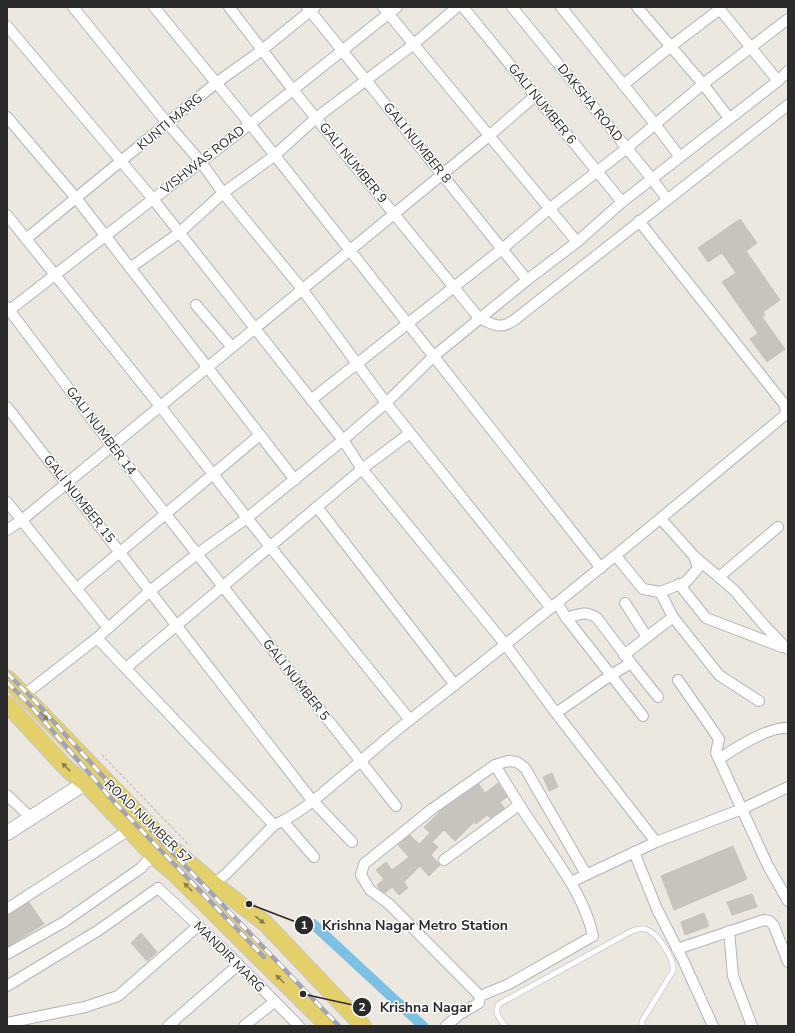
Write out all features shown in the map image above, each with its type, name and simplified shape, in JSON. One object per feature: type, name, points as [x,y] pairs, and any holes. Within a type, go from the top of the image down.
[{"type":"main road","name":"ROAD NUMBER 57","points":[[7,678],[169,846],[214,884],[265,923],[363,1026]]},
{"type":"main road","name":"ROAD NUMBER 57","points":[[7,704],[68,770],[85,783],[156,858],[174,873],[328,1026]]},
{"type":"street","points":[[73,7],[168,124],[201,162],[223,193],[302,290],[356,364],[410,433],[566,618],[643,716]]},
{"type":"street","points":[[154,7],[250,124],[601,568]]},
{"type":"street","name":"GALI NUMBER 9","points":[[229,7],[293,90],[479,318]]},
{"type":"street","name":"VISHWAS ROAD","points":[[8,309],[55,275],[343,51],[386,10],[397,7]]},
{"type":"street","points":[[130,268],[179,233],[223,193],[274,156],[316,118],[414,44],[457,7]]},
{"type":"street","name":"GALI NUMBER 6","points":[[463,7],[622,202]]},
{"type":"street","name":"DAKSHA ROAD","points":[[512,7],[652,178],[667,199]]},
{"type":"street","points":[[561,7],[680,157]]},
{"type":"street","points":[[637,7],[703,84],[729,118]]},
{"type":"street","name":"KUNTI MARG","points":[[26,239],[168,124],[216,83],[262,50],[311,8]]},
{"type":"street","name":"GALI NUMBER 8","points":[[311,8],[343,51],[526,280]]},
{"type":"street","points":[[623,85],[720,8],[778,81]]},
{"type":"street","points":[[386,10],[490,135],[576,242]]},
{"type":"street","points":[[311,400],[502,249],[549,209],[627,148],[703,84],[788,19]]},
{"type":"street","points":[[7,26],[153,199],[343,440],[362,469],[505,644],[556,713],[656,842]]},
{"type":"street","points":[[24,695],[98,638],[150,592],[197,554],[247,518],[343,440],[386,403],[434,356],[479,318],[576,242],[652,178],[788,72]]},
{"type":"street","points":[[7,530],[22,520],[232,348],[490,135],[535,96]]},
{"type":"street","points":[[479,318],[498,326],[506,326],[639,220],[788,105]]},
{"type":"street","points":[[7,117],[76,198],[294,480]]},
{"type":"street","points":[[7,215],[160,406],[270,547],[410,720]]},
{"type":"street","points":[[214,884],[276,825],[313,802],[410,720],[456,685],[616,556],[787,415],[784,404],[639,220]]},
{"type":"street","points":[[196,305],[232,348]]},
{"type":"street","name":"GALI NUMBER 14","points":[[8,309],[112,446],[197,554]]},
{"type":"street","name":"GALI NUMBER 15","points":[[7,407],[313,802],[352,842]]},
{"type":"street","points":[[126,668],[362,469],[410,433]]},
{"type":"street","points":[[76,588],[120,553],[260,435]]},
{"type":"street","points":[[7,502],[108,628]]},
{"type":"street","points":[[317,507],[456,685]]},
{"type":"street","points":[[660,519],[694,556],[734,590],[764,625],[788,649]]},
{"type":"street","points":[[720,577],[778,527]]},
{"type":"street","name":"GALI NUMBER 5","points":[[197,554],[396,806]]},
{"type":"street","points":[[616,556],[643,589],[660,592],[686,582],[698,568],[694,556]]},
{"type":"street","points":[[679,584],[706,618],[788,649]]},
{"type":"street","points":[[660,592],[674,617],[720,675],[759,701]]},
{"type":"street","points":[[625,603],[647,637]]},
{"type":"street","points":[[566,618],[585,613],[591,614],[598,618],[631,664],[658,697]]},
{"type":"street","points":[[624,654],[674,617]]},
{"type":"street","points":[[98,638],[276,825],[314,857]]},
{"type":"street","points":[[556,713],[611,675],[631,664]]},
{"type":"street","points":[[678,680],[718,739],[716,753],[768,866],[788,900]]},
{"type":"street","points":[[719,759],[738,746],[780,727],[788,728]]},
{"type":"street","points":[[480,996],[389,904],[370,890],[361,875],[362,868],[369,860],[432,809],[495,765],[508,761],[517,762],[525,768],[586,874]]},
{"type":"street","points":[[480,996],[509,984],[593,936],[590,919],[571,882],[519,805],[495,765]]},
{"type":"street","points":[[7,833],[85,783]]},
{"type":"street","points":[[571,882],[656,842],[742,809],[788,787]]},
{"type":"street","points":[[7,795],[31,818]]},
{"type":"street","points":[[444,860],[519,805]]},
{"type":"street","points":[[7,909],[129,830]]},
{"type":"street","points":[[634,852],[657,909],[713,1026]]},
{"type":"street","points":[[7,954],[64,922],[141,868],[146,862],[156,858]]},
{"type":"street","name":"MANDIR MARG","points":[[7,986],[99,930],[158,888],[238,964],[299,1026]]},
{"type":"street","points":[[677,949],[764,920],[771,922],[788,962]]},
{"type":"street","points":[[7,1023],[84,1007],[118,996],[198,926]]},
{"type":"street","points":[[729,931],[733,976],[752,1026]]},
{"type":"street","points":[[168,1026],[238,964]]},
{"type":"street","points":[[446,1026],[460,1014],[479,1003],[480,996]]},
{"type":"street","points":[[244,1026],[274,1002]]},
{"type":"lane","points":[[505,1026],[498,1015],[497,1007],[499,1004],[632,931],[644,929],[656,935],[666,949],[674,967],[642,1022],[642,1026]]},
{"type":"path","points":[[102,755],[192,848]]},
{"type":"building","points":[[740,219],[757,243],[746,251],[780,300],[763,312],[765,315],[762,317],[785,349],[767,362],[750,339],[758,333],[722,282],[736,273],[722,253],[708,262],[698,248]]},
{"type":"building","points":[[552,773],[558,787],[549,791],[543,777]]},
{"type":"building","points":[[498,783],[507,797],[500,802],[504,808],[490,818],[487,815],[476,824],[474,822],[455,841],[444,830],[432,842],[438,847],[431,855],[440,865],[429,876],[420,866],[404,882],[408,888],[399,895],[392,887],[385,893],[380,890],[377,885],[384,879],[376,870],[386,862],[392,870],[409,857],[398,845],[410,835],[419,844],[430,833],[424,827],[442,810],[479,784],[485,793]]},
{"type":"building","points":[[733,846],[747,879],[674,910],[661,876]]},
{"type":"building","points":[[752,894],[757,907],[732,915],[727,902]]},
{"type":"building","points":[[29,902],[44,924],[7,947],[7,915]]},
{"type":"building","points":[[704,913],[709,926],[685,935],[681,922]]},
{"type":"building","points":[[141,933],[157,952],[147,961],[131,943]]},
{"type":"waterway","points":[[313,924],[423,1026]]},
{"type":"railway","points":[[7,673],[34,700],[167,847],[339,1026]]},
{"type":"railway","points":[[7,682],[30,705],[116,804],[264,957]]},
{"type":"place","name":"Krishna Nagar Metro Station","points":[[249,904]]},
{"type":"place","name":"Krishna Nagar","points":[[303,994]]}]
